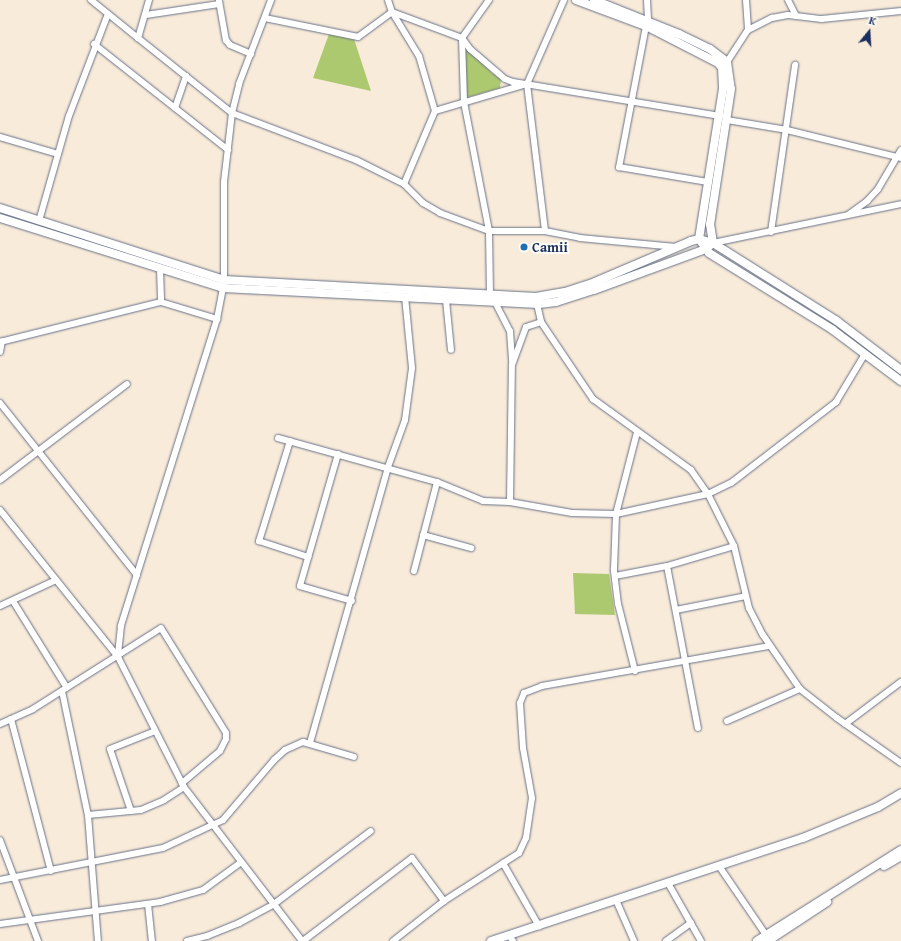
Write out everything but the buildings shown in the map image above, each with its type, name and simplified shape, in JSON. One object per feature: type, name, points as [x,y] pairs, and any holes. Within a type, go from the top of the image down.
[{"type":"street","points":[[91,0],[232,113],[334,150],[404,184],[423,203],[440,213],[489,231],[545,231],[580,238],[678,247]]},
{"type":"street","points":[[138,38],[146,15],[149,0]]},
{"type":"street","points":[[118,657],[121,626],[217,319],[223,284],[224,182],[232,113],[239,84],[265,18],[270,0]]},
{"type":"street","points":[[388,0],[392,12],[419,56],[434,111],[404,184]]},
{"type":"street","points":[[489,0],[462,38],[464,102],[489,231],[490,294],[510,331],[512,365],[510,502]]},
{"type":"street","points":[[545,231],[527,84],[564,0]]},
{"type":"street","points":[[576,0],[647,23]]},
{"type":"street","points":[[594,0],[710,49],[723,64],[731,89],[708,182],[710,224],[713,242]]},
{"type":"street","points":[[647,0],[647,23],[619,167],[708,182]]},
{"type":"street","points":[[746,0],[748,30]]},
{"type":"street","points":[[788,0],[796,16]]},
{"type":"street","points":[[146,15],[219,2],[226,40],[230,45],[251,54]]},
{"type":"street","points":[[723,64],[748,30],[772,18],[796,16],[822,19],[901,11]]},
{"type":"street","points":[[265,18],[358,37],[392,12]]},
{"type":"street","points":[[392,12],[462,38],[470,49],[505,79],[787,130],[899,158]]},
{"type":"street","points":[[39,221],[58,154],[94,44],[108,14]]},
{"type":"street","points":[[94,44],[228,150]]},
{"type":"street","points":[[771,232],[787,130],[795,65]]},
{"type":"street","points":[[175,108],[186,76]]},
{"type":"street","points":[[434,111],[527,84]]},
{"type":"street","points":[[723,118],[709,198],[699,239],[706,249],[833,330],[901,380]]},
{"type":"street","points":[[0,137],[58,154]]},
{"type":"street","points":[[846,216],[867,201],[878,189],[899,158],[901,150]]},
{"type":"street","points":[[0,218],[160,269],[223,284],[446,300],[537,304],[556,302],[594,290],[706,249],[713,242],[771,232],[901,204]]},
{"type":"street","points":[[0,208],[223,284],[536,297],[565,292],[699,239],[713,242],[838,321],[901,370]]},
{"type":"street","points":[[160,269],[161,302]]},
{"type":"street","points":[[310,744],[352,601],[388,467],[405,420],[411,387],[412,360],[405,297]]},
{"type":"street","points":[[446,300],[451,350]]},
{"type":"street","points":[[0,352],[1,342],[161,302],[217,319]]},
{"type":"street","points":[[537,304],[540,322],[593,399],[636,432],[691,470],[708,494],[734,546],[749,608],[770,646],[800,689],[845,724],[901,763]]},
{"type":"street","points":[[512,365],[526,327],[540,322]]},
{"type":"street","points":[[278,438],[388,467],[437,482],[483,501],[510,502],[572,513],[616,514],[708,494],[731,483],[836,402],[865,354]]},
{"type":"street","points":[[0,480],[127,384]]},
{"type":"street","points":[[0,403],[137,575]]},
{"type":"street","points":[[635,671],[618,604],[615,576],[616,514],[636,432]]},
{"type":"street","points":[[290,441],[260,541],[308,557]]},
{"type":"street","points":[[338,454],[300,586],[352,601]]},
{"type":"street","points":[[414,571],[437,482]]},
{"type":"street","points":[[0,510],[54,581],[118,657],[183,785],[214,825],[240,863],[303,941],[412,858],[444,901]]},
{"type":"street","points":[[423,535],[471,548]]},
{"type":"street","points":[[615,576],[667,566],[734,546]]},
{"type":"street","points":[[667,566],[698,728]]},
{"type":"street","points":[[0,606],[14,601],[54,581]]},
{"type":"street","points":[[676,610],[746,596]]},
{"type":"street","points":[[14,601],[65,689],[88,815],[91,864],[97,910],[98,941]]},
{"type":"street","points":[[0,724],[65,689],[118,657],[156,630],[164,630],[226,733],[226,739],[220,751],[183,785],[164,800],[142,810],[88,815]]},
{"type":"street","points":[[393,941],[444,901],[519,853],[526,838],[532,798],[523,748],[520,703],[524,693],[542,686],[635,671],[770,646]]},
{"type":"street","points":[[845,724],[901,682]]},
{"type":"street","points":[[727,721],[800,689]]},
{"type":"street","points":[[11,719],[51,871]]},
{"type":"street","points":[[131,811],[110,749],[155,731]]},
{"type":"street","points":[[0,880],[91,864],[163,848],[214,825],[241,801],[285,750],[303,742],[354,757]]},
{"type":"street","points":[[492,941],[511,938],[539,926],[804,838],[878,807],[901,793]]},
{"type":"street","points":[[187,941],[208,939],[274,904],[371,831]]},
{"type":"street","points":[[0,840],[32,921],[38,941]]},
{"type":"street","points":[[767,938],[901,850]]},
{"type":"street","points":[[757,941],[767,938],[901,856]]},
{"type":"street","points":[[0,924],[32,921],[97,910],[148,904],[203,890],[240,863]]},
{"type":"street","points":[[503,864],[539,926]]},
{"type":"street","points":[[719,866],[767,938]]},
{"type":"street","points":[[668,883],[701,941]]},
{"type":"street","points":[[616,900],[634,941]]},
{"type":"street","points":[[148,904],[152,941]]},
{"type":"street","points":[[666,941],[691,923]]},
{"type":"green space","points":[[329,34],[354,39],[371,91],[313,78]]},
{"type":"green space","points":[[468,49],[492,73],[501,79],[500,88],[469,97],[467,96],[465,50]]},
{"type":"green space","points":[[573,573],[609,574],[615,615],[575,614]]},
{"type":"place","name":"Camii","points":[[524,247]]}]
